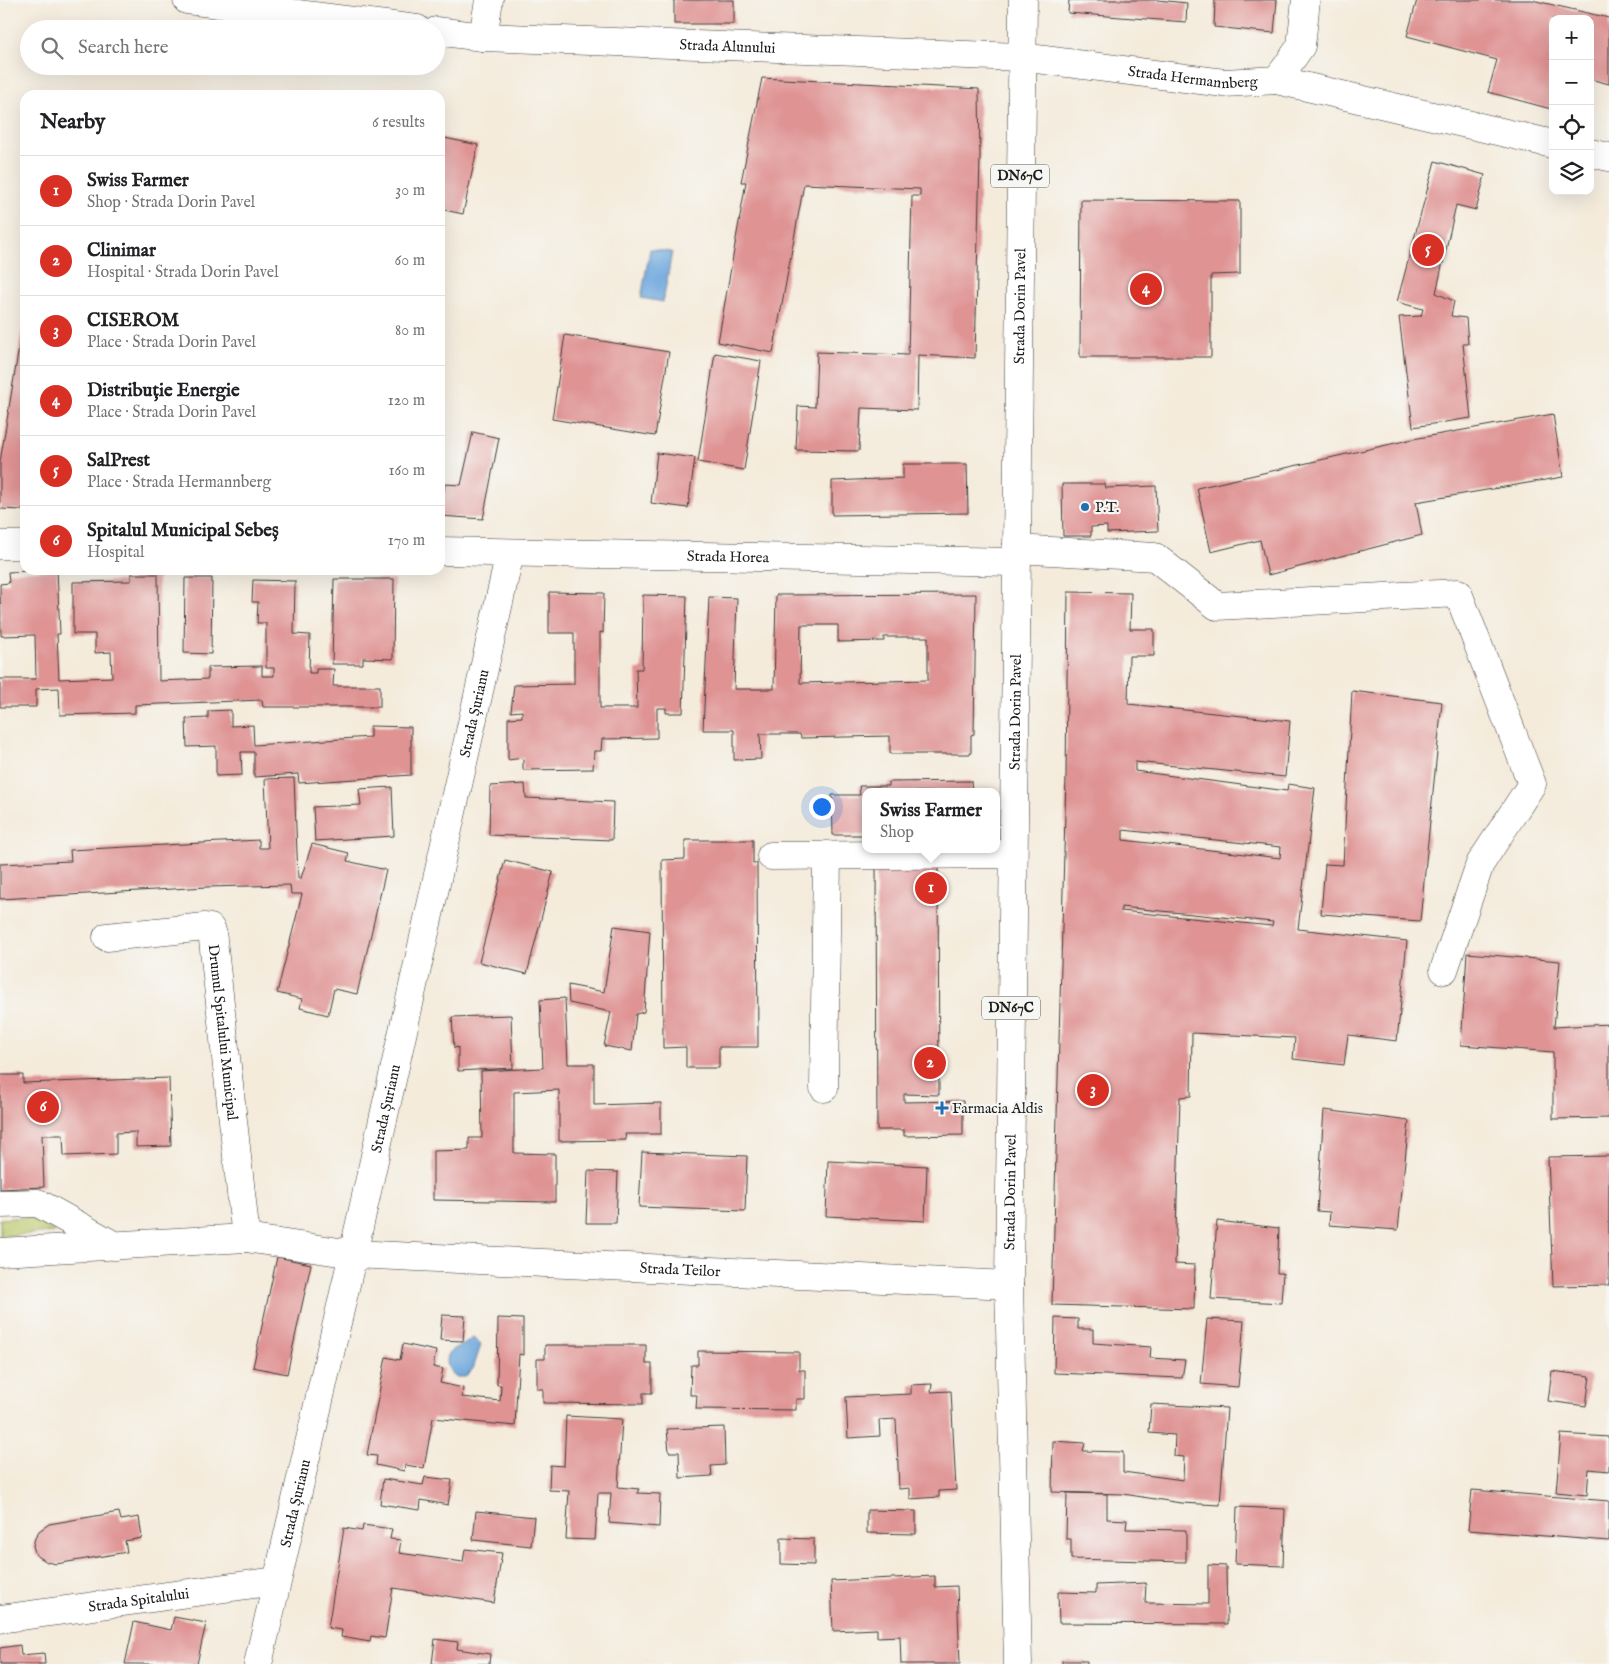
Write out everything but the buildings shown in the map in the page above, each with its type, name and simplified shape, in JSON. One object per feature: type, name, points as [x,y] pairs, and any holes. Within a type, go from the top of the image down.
[{"type":"street","points":[[187,0],[346,20]]},
{"type":"street","points":[[483,37],[489,0]]},
{"type":"street","name":"Strada Dorin Pavel","points":[[1018,1664],[1009,1285],[1023,0]]},
{"type":"street","name":"Strada Hermannberg","points":[[1021,56],[1224,83],[1277,80],[1301,46],[1306,0]]},
{"type":"street","name":"Strada Alunului","points":[[445,32],[483,37],[1021,56]]},
{"type":"street","points":[[1277,80],[1549,143]]},
{"type":"street","points":[[1594,154],[1609,157]]},
{"type":"street","points":[[0,545],[20,545]]},
{"type":"street","name":"Strada Horea","points":[[445,551],[1155,557],[1217,606],[1458,593],[1532,784],[1480,864],[1444,970]]},
{"type":"street","name":"Strada Șurianu","points":[[258,1664],[353,1254],[510,553]]},
{"type":"street","points":[[771,856],[1013,854]]},
{"type":"street","points":[[824,1088],[827,855]]},
{"type":"street","name":"Drumul Spitalului Municipal","points":[[107,937],[205,928],[210,928],[212,931],[246,1238]]},
{"type":"street","points":[[0,1204],[38,1203],[115,1246]]},
{"type":"street","points":[[0,1252],[246,1238],[353,1254]]},
{"type":"street","name":"Strada Teilor","points":[[353,1254],[1009,1285]]},
{"type":"street","name":"Strada Spitalului","points":[[0,1619],[276,1581]]},
{"type":"green space","points":[[29,1217],[56,1232],[0,1236],[0,1219]]},
{"type":"water","points":[[650,249],[672,252],[663,302],[641,298]]},
{"type":"water","points":[[473,1338],[481,1345],[473,1369],[465,1377],[455,1377],[448,1366],[447,1358],[451,1351]]},
{"type":"place","name":"SalPrest","points":[[1428,250]]},
{"type":"place","name":"Distribuție Energie","points":[[1146,289]]},
{"type":"place","name":"P.T.","points":[[1085,507]]},
{"type":"place","name":"Swiss Farmer","points":[[931,888]]},
{"type":"place","name":"Clinimar","points":[[930,1063]]},
{"type":"place","name":"CISEROM","points":[[1093,1090]]},
{"type":"place","name":"Spitalul Municipal Sebeș","points":[[43,1107]]},
{"type":"place","name":"Farmacia Aldis","points":[[942,1108]]}]
